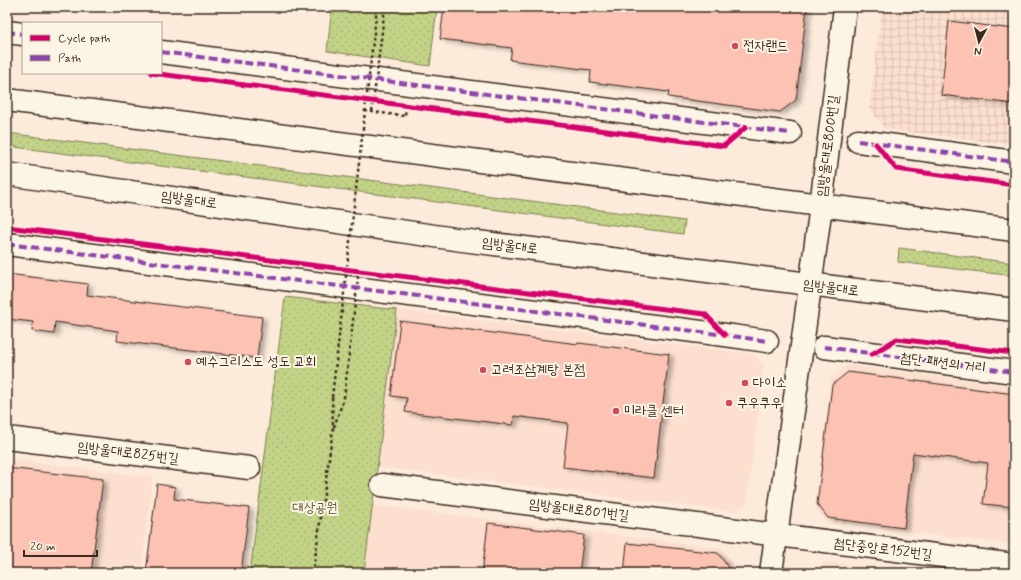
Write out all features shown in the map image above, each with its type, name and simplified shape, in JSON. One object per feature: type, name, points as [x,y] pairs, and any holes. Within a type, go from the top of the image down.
[{"type":"street","name":"임방울대로800번길","points":[[810,285],[845,7]]},
{"type":"street","points":[[7,32],[22,34]]},
{"type":"street","points":[[162,52],[790,133]]},
{"type":"street","points":[[7,100],[1014,230]]},
{"type":"street","points":[[858,142],[1014,162]]},
{"type":"street","name":"임방울대로","points":[[7,174],[462,240],[1014,310]]},
{"type":"street","points":[[7,244],[767,341]]},
{"type":"street","points":[[771,573],[810,285]]},
{"type":"street","name":"첨단 패션의 거리","points":[[824,347],[1014,372]]},
{"type":"street","name":"임방울대로825번길","points":[[7,438],[249,468]]},
{"type":"street","name":"임방울대로801번길","points":[[382,485],[776,535]]},
{"type":"street","name":"첨단중앙로152번길","points":[[776,535],[1014,565]]},
{"type":"path","points":[[313,573],[333,429],[332,397],[377,7]]},
{"type":"path","points":[[365,111],[372,112],[385,7]]},
{"type":"path","points":[[363,100],[378,102]]},
{"type":"path","points":[[402,105],[410,106]]},
{"type":"path","points":[[333,429],[344,398],[359,268],[347,267]]},
{"type":"path","points":[[340,268],[364,271]]},
{"type":"shaded area","points":[[882,7],[1014,7],[1014,145],[885,129],[869,108]]},
{"type":"shaded area","points":[[397,310],[754,354],[764,366],[747,503],[735,512],[377,467]]},
{"type":"shaded area","points":[[847,365],[1014,386],[1014,545],[826,522],[815,507],[831,378]]},
{"type":"shaded area","points":[[7,459],[153,477],[141,573],[7,573]]},
{"type":"shaded area","points":[[373,505],[721,548],[736,567],[735,573],[364,573]]},
{"type":"shaded area","points":[[825,562],[912,573],[811,573]]},
{"type":"green space","points":[[332,7],[437,7],[430,66],[327,51]]},
{"type":"green space","points":[[7,133],[685,221],[683,234],[7,146]]},
{"type":"green space","points":[[899,248],[1014,263],[1014,276],[898,262]]},
{"type":"green space","name":"대상공원","points":[[285,297],[397,310],[364,573],[250,573]]},
{"type":"building","points":[[444,7],[807,7],[796,100],[780,112],[668,97],[669,92],[590,82],[591,70],[510,60],[512,48],[440,39]]},
{"type":"building","points":[[949,21],[1014,29],[1014,104],[941,95]]},
{"type":"building","points":[[7,274],[88,284],[87,295],[262,317],[257,358],[117,341],[118,331],[55,322],[54,334],[32,331],[33,322],[7,319]]},
{"type":"building","points":[[400,321],[669,354],[654,478],[563,467],[568,423],[514,416],[513,425],[405,412],[407,398],[391,396]]},
{"type":"building","points":[[848,372],[1014,394],[1014,507],[983,504],[988,463],[913,453],[904,528],[828,518],[817,504],[832,385]]},
{"type":"building","points":[[7,468],[103,479],[91,573],[7,573]]},
{"type":"building","points":[[157,484],[175,487],[174,499],[249,508],[241,573],[146,573]]},
{"type":"building","points":[[488,523],[584,535],[579,573],[482,573]]},
{"type":"building","points":[[627,543],[718,553],[732,573],[624,573]]},
{"type":"marked path","points":[[7,32],[22,34]]},
{"type":"marked path","points":[[162,52],[790,133]]},
{"type":"marked path","points":[[858,141],[1014,162]]},
{"type":"marked path","points":[[7,244],[767,341]]},
{"type":"marked path","points":[[824,347],[1014,372]]},
{"type":"cycle path","points":[[159,74],[724,146],[746,127]]},
{"type":"cycle path","points":[[876,144],[896,169],[1014,185]]},
{"type":"cycle path","points":[[7,227],[705,314],[725,335]]},
{"type":"cycle path","points":[[872,354],[897,339],[1014,353]]},
{"type":"place","name":"전자랜드","points":[[735,46]]},
{"type":"place","name":"예수그리스도 성도 교회","points":[[188,362]]},
{"type":"place","name":"고려조삼계탕 본점","points":[[483,370]]},
{"type":"place","name":"다이소","points":[[745,383]]},
{"type":"place","name":"쿠우쿠우","points":[[729,403]]},
{"type":"place","name":"미라클 센터","points":[[616,411]]}]
